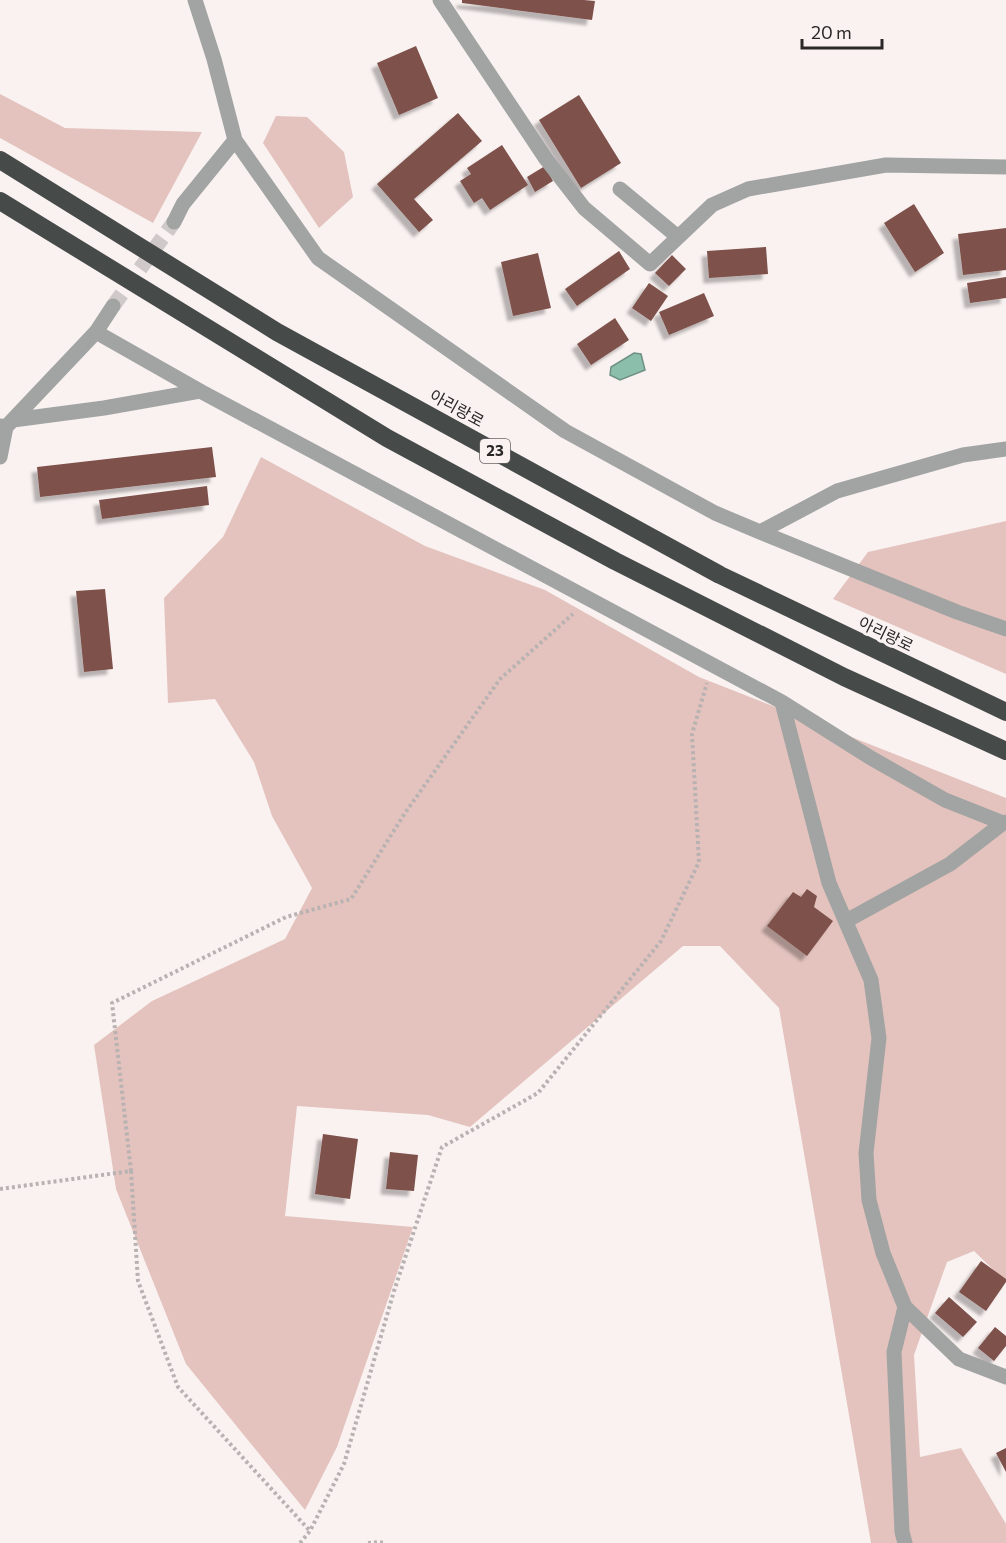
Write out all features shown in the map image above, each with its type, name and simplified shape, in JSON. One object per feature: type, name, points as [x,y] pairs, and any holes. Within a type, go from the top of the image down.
[{"type":"highway","name":"아리랑로","points":[[0,160],[277,332],[710,569],[1006,712]]},
{"type":"highway","name":"23","points":[[0,201],[387,438],[615,561],[844,677],[1006,751]]},
{"type":"street","points":[[195,0],[214,59],[235,141],[318,258],[565,431],[715,513],[957,612],[1006,629]]},
{"type":"street","points":[[440,0],[546,159],[584,208],[650,264],[712,205],[748,189],[886,165],[1006,167]]},
{"type":"street","points":[[174,222],[183,204],[235,141]]},
{"type":"street","points":[[620,189],[678,237]]},
{"type":"street","points":[[0,457],[6,424],[96,332],[113,306]]},
{"type":"street","points":[[96,332],[200,391],[782,702],[871,758],[945,800],[1005,823]]},
{"type":"street","points":[[6,424],[200,391]]},
{"type":"street","points":[[760,532],[837,491],[963,455],[1006,449]]},
{"type":"street","points":[[782,702],[830,883],[871,980],[879,1038],[866,1153],[869,1200],[883,1252],[905,1307],[959,1359],[1006,1377]]},
{"type":"street","points":[[846,921],[950,864],[1005,823]]},
{"type":"street","points":[[905,1307],[894,1352],[902,1532],[906,1543]]},
{"type":"path","points":[[310,1531],[178,1387],[138,1281],[131,1171],[112,1003],[286,917],[351,899],[405,813],[500,679],[589,599]]},
{"type":"path","points":[[300,1543],[310,1531],[344,1464],[394,1291],[442,1147],[538,1093],[661,941],[699,861],[692,734],[713,665]]},
{"type":"path","points":[[0,1189],[131,1171]]},
{"type":"path","points":[[368,1543],[385,1543]]},
{"type":"shaded area","points":[[0,94],[65,128],[202,132],[153,223],[0,138]]},
{"type":"shaded area","points":[[276,116],[307,117],[344,152],[353,197],[319,228],[263,143]]},
{"type":"shaded area","points":[[634,353],[641,354],[645,370],[620,380],[610,375],[611,367]]},
{"type":"shaded area","points":[[261,457],[425,546],[545,590],[699,677],[1006,798],[1006,1282],[974,1251],[947,1262],[914,1355],[920,1457],[961,1448],[1006,1524],[1006,1543],[871,1543],[779,1008],[720,946],[683,946],[470,1127],[428,1115],[297,1106],[285,1216],[413,1227],[337,1447],[305,1510],[186,1364],[116,1189],[94,1045],[152,1001],[285,939],[312,888],[272,816],[254,762],[215,699],[168,703],[164,598],[223,537]]},
{"type":"shaded area","points":[[1006,521],[1006,674],[833,599],[868,552]]},
{"type":"building","points":[[462,0],[595,1],[592,20],[462,3]]},
{"type":"building","points":[[416,46],[438,98],[399,115],[377,63]]},
{"type":"building","points":[[579,95],[621,163],[581,188],[539,120]]},
{"type":"building","points":[[458,113],[482,141],[414,199],[433,220],[419,232],[377,184]]},
{"type":"building","points":[[502,145],[528,185],[490,210],[482,198],[474,203],[460,181],[471,174],[467,168]]},
{"type":"building","points":[[545,166],[553,181],[535,192],[527,177]]},
{"type":"building","points":[[914,204],[944,253],[915,272],[884,223]]},
{"type":"building","points":[[1006,228],[1006,270],[963,275],[958,234]]},
{"type":"building","points":[[766,247],[768,274],[709,278],[707,251]]},
{"type":"building","points":[[619,251],[630,269],[577,306],[565,289]]},
{"type":"building","points":[[538,253],[551,308],[513,316],[501,262]]},
{"type":"building","points":[[672,255],[686,269],[669,286],[655,273]]},
{"type":"building","points":[[1006,277],[1006,298],[970,303],[967,283]]},
{"type":"building","points":[[649,283],[668,296],[651,321],[632,308]]},
{"type":"building","points":[[704,293],[714,316],[669,335],[659,312]]},
{"type":"building","points":[[615,318],[629,340],[591,365],[577,344]]},
{"type":"building","points":[[212,447],[216,477],[40,497],[37,467]]},
{"type":"building","points":[[207,486],[209,505],[102,519],[99,500]]},
{"type":"building","points":[[105,589],[113,669],[84,672],[76,591]]},
{"type":"building","points":[[807,889],[817,896],[814,907],[833,921],[807,956],[767,926],[793,892],[801,897]]},
{"type":"building","points":[[323,1134],[358,1139],[350,1199],[315,1194]]},
{"type":"building","points":[[390,1152],[418,1155],[414,1191],[386,1189]]},
{"type":"building","points":[[981,1261],[1006,1279],[986,1311],[959,1292]]},
{"type":"building","points":[[949,1297],[977,1322],[963,1337],[935,1313]]},
{"type":"building","points":[[995,1327],[1006,1336],[1006,1346],[994,1361],[978,1348]]},
{"type":"building","points":[[1006,1448],[1006,1472],[996,1453]]},
{"type":"tunnel","points":[[113,306],[174,222]]}]
